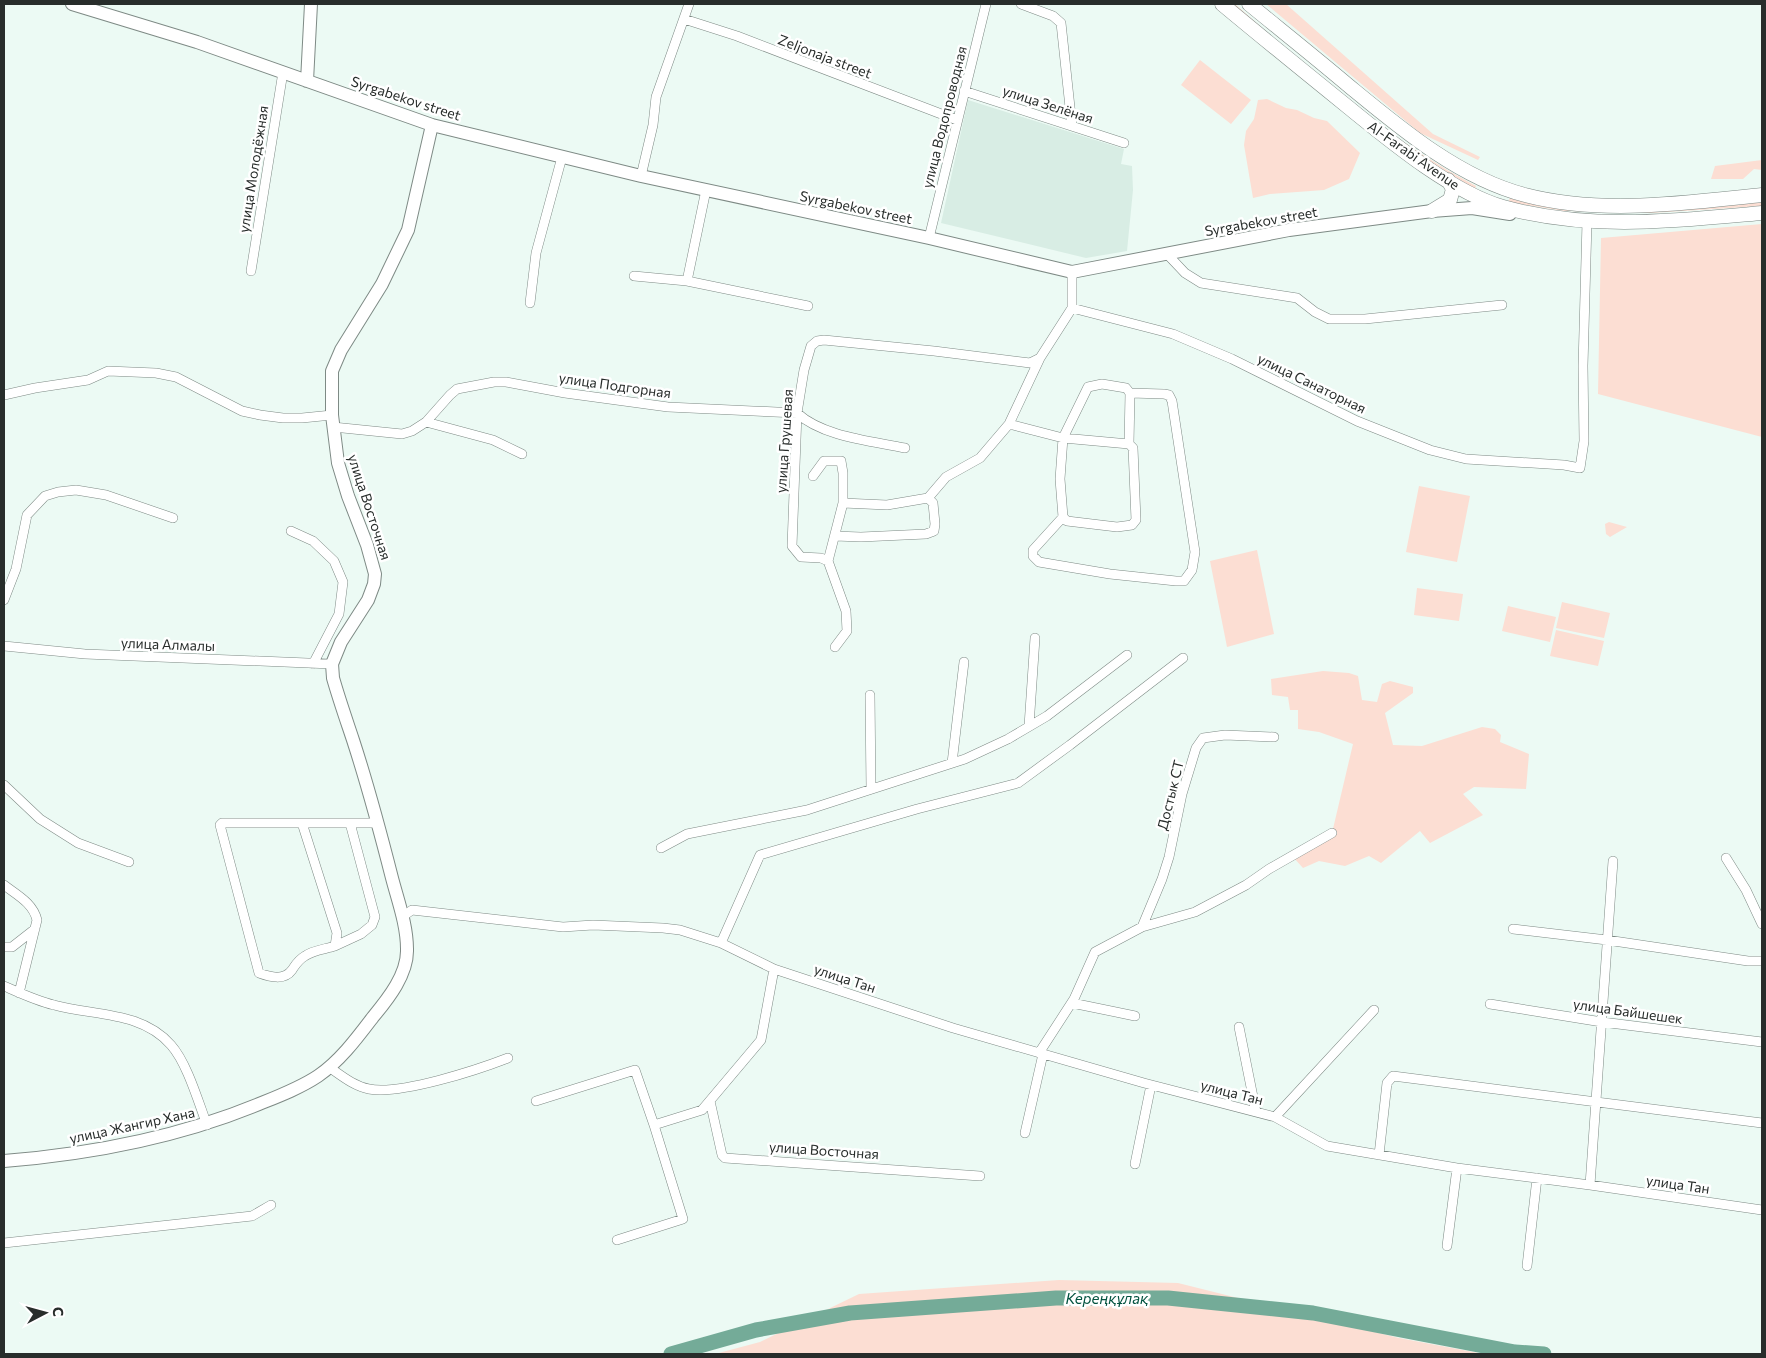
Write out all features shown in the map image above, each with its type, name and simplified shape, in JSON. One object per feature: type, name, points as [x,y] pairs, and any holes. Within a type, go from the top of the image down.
[{"type":"main road","name":"Al-Farabi Avenue","points":[[1222,4],[1385,137],[1448,180],[1484,199],[1502,206],[1586,222],[1646,222],[1762,213]]},
{"type":"main road","name":"Al-Farabi Avenue","points":[[1249,4],[1378,109],[1439,154],[1483,180],[1502,188],[1526,195],[1603,206],[1762,195]]},
{"type":"main road","points":[[1432,211],[1450,200],[1452,189],[1448,180]]},
{"type":"street","name":"Syrgabekov street","points":[[72,4],[197,42],[432,125],[641,176],[929,238],[1072,272],[1289,230],[1432,211],[1472,208],[1535,220],[1586,222]]},
{"type":"street","points":[[308,81],[311,4]]},
{"type":"street","points":[[641,176],[653,125],[656,97],[689,4]]},
{"type":"street","name":"улица Водопроводная","points":[[929,238],[986,4]]},
{"type":"street","points":[[1021,4],[1053,16],[1061,23],[1072,126]]},
{"type":"street","name":"Zeljonaja street","points":[[684,19],[737,36],[957,120]]},
{"type":"street","name":"улица Молодёжная","points":[[251,271],[283,72]]},
{"type":"street","name":"улица Зелёная","points":[[964,92],[1124,143]]},
{"type":"street","name":"улица Восточная","points":[[332,664],[341,642],[368,600],[374,584],[375,574],[367,545],[355,518],[338,463],[331,382],[335,360],[382,284],[408,230],[432,125]]},
{"type":"street","points":[[530,303],[536,253],[562,157]]},
{"type":"street","points":[[687,281],[706,190]]},
{"type":"street","name":"улица Санаторная","points":[[1072,308],[1173,334],[1232,359],[1357,420],[1430,450],[1466,458],[1564,465],[1580,468],[1584,441],[1583,366],[1586,222]]},
{"type":"street","points":[[1167,254],[1185,274],[1201,282],[1297,298],[1315,312],[1329,319],[1365,319],[1502,305]]},
{"type":"street","points":[[843,503],[887,505],[928,498],[946,477],[980,458],[1009,424],[1040,358],[1072,308],[1072,272]]},
{"type":"street","points":[[634,276],[687,281],[808,306]]},
{"type":"street","name":"улица Грушевая","points":[[828,561],[821,558],[801,556],[792,546],[797,413],[804,370],[811,346],[817,341],[925,350],[1030,363],[1040,358]]},
{"type":"street","name":"улица Подгорная","points":[[4,395],[34,388],[88,380],[108,371],[156,373],[176,377],[242,411],[282,418],[333,421],[351,430],[402,434],[412,431],[426,422],[457,389],[494,382],[506,382],[565,393],[668,407],[797,413],[804,419],[825,429],[855,438],[905,448]]},
{"type":"street","points":[[1009,424],[1063,438],[1129,444],[1133,448],[1136,520],[1132,525],[1116,527],[1067,521],[1063,517],[1060,479],[1063,438],[1088,387],[1102,384],[1126,388],[1130,394],[1129,444]]},
{"type":"street","points":[[1063,517],[1033,550],[1033,556],[1039,562],[1110,574],[1176,581],[1184,581],[1192,570],[1195,552],[1172,401],[1169,395],[1164,394],[1130,394]]},
{"type":"street","points":[[426,422],[493,440],[522,454]]},
{"type":"street","points":[[813,476],[824,460],[841,461],[843,503],[828,561],[846,611],[847,630],[835,647]]},
{"type":"street","points":[[4,600],[16,569],[27,515],[45,496],[76,490],[106,495],[173,518]]},
{"type":"street","points":[[835,536],[861,537],[926,534],[934,531],[933,503],[928,498]]},
{"type":"street","points":[[291,531],[313,541],[334,561],[343,582],[339,614],[313,664]]},
{"type":"street","points":[[1029,726],[1034,638]]},
{"type":"street","name":"улица Алмалы","points":[[4,646],[85,654],[332,664]]},
{"type":"street","points":[[661,848],[687,834],[807,810],[965,759],[1008,739],[1047,716],[1127,655]]},
{"type":"street","points":[[721,943],[760,855],[918,809],[1018,783],[1183,658]]},
{"type":"street","points":[[952,763],[964,662]]},
{"type":"street","points":[[332,664],[333,678],[378,823],[402,916]]},
{"type":"street","points":[[870,695],[871,789]]},
{"type":"street","name":"Достык СТ","points":[[1142,928],[1169,857],[1182,794],[1196,748],[1202,738],[1225,735],[1274,737]]},
{"type":"street","points":[[4,785],[40,819],[63,834],[78,843],[129,862]]},
{"type":"street","points":[[350,823],[375,917],[372,925],[362,934],[335,946],[307,954],[298,961],[291,972],[280,978],[259,973],[220,825],[222,823],[350,823],[378,823]]},
{"type":"street","points":[[302,823],[337,933],[335,946]]},
{"type":"street","points":[[1026,1133],[1041,1053],[1072,1003],[1096,952],[1142,928],[1195,912],[1246,885],[1269,869],[1332,833]]},
{"type":"street","points":[[1726,858],[1746,890],[1762,924]]},
{"type":"street","points":[[1590,1185],[1613,861]]},
{"type":"street","points":[[4,885],[28,903],[35,911],[37,920],[36,930],[18,993]]},
{"type":"street","name":"улица Тан","points":[[402,916],[412,910],[563,927],[593,926],[680,930],[721,943],[774,969],[952,1028],[1151,1085],[1275,1117],[1327,1146],[1457,1168],[1762,1210]]},
{"type":"street","name":"улица Жангир Хана","points":[[4,1162],[78,1153],[158,1138],[207,1124],[285,1094],[318,1076],[340,1057],[395,987],[406,960],[407,950],[402,916]]},
{"type":"street","points":[[4,947],[12,947],[36,930]]},
{"type":"street","points":[[1514,930],[1607,940],[1748,961],[1762,961]]},
{"type":"street","points":[[654,1125],[702,1110],[761,1040],[774,969]]},
{"type":"street","points":[[4,986],[18,993],[54,1005],[124,1018],[154,1029],[171,1045],[181,1059],[207,1124]]},
{"type":"street","points":[[1072,1003],[1135,1016]]},
{"type":"street","name":"улица Байшешек","points":[[1490,1004],[1602,1022],[1762,1042]]},
{"type":"street","name":"улица Тан","points":[[1275,1117],[1374,1010]]},
{"type":"street","points":[[1239,1027],[1256,1112]]},
{"type":"street","points":[[329,1067],[362,1087],[371,1090],[386,1090],[442,1079],[508,1058]]},
{"type":"street","points":[[536,1100],[635,1070],[683,1220],[617,1240]]},
{"type":"street","points":[[1379,1155],[1387,1083],[1393,1076],[1762,1123]]},
{"type":"street","points":[[1135,1164],[1151,1085]]},
{"type":"street","name":"улица Восточная","points":[[710,1101],[722,1155],[725,1158],[980,1176]]},
{"type":"street","points":[[1447,1246],[1457,1168]]},
{"type":"street","points":[[1527,1266],[1537,1178]]},
{"type":"street","points":[[4,1243],[252,1216],[271,1205]]},
{"type":"shaded area","points":[[1229,4],[1235,4],[1292,54],[1380,125],[1411,147],[1476,186],[1475,189],[1394,140]]},
{"type":"shaded area","points":[[1266,4],[1286,4],[1433,134],[1480,157],[1478,160],[1420,133]]},
{"type":"shaded area","points":[[1200,60],[1251,100],[1231,124],[1181,85]]},
{"type":"shaded area","points":[[1267,99],[1286,108],[1327,121],[1360,153],[1349,179],[1324,190],[1270,194],[1253,198],[1244,145],[1246,131],[1254,119],[1258,100]]},
{"type":"shaded area","points":[[968,100],[1124,149],[1121,164],[1132,166],[1133,190],[1127,251],[1086,258],[941,223]]},
{"type":"shaded area","points":[[1762,160],[1762,170],[1754,169],[1743,179],[1711,179],[1715,166]]},
{"type":"shaded area","points":[[1510,198],[1565,208],[1762,201],[1762,206],[1651,213],[1564,211],[1508,202]]},
{"type":"shaded area","points":[[1762,224],[1762,437],[1598,394],[1601,238]]},
{"type":"shaded area","points":[[1419,486],[1470,496],[1457,562],[1406,552]]},
{"type":"shaded area","points":[[1609,522],[1627,527],[1610,537],[1606,534],[1605,524]]},
{"type":"shaded area","points":[[1257,550],[1274,634],[1227,647],[1210,561]]},
{"type":"shaded area","points":[[1417,588],[1463,594],[1459,621],[1414,615]]},
{"type":"shaded area","points":[[1562,602],[1610,613],[1604,638],[1556,628]]},
{"type":"shaded area","points":[[1508,606],[1556,617],[1550,642],[1502,631]]},
{"type":"shaded area","points":[[1556,630],[1604,641],[1598,666],[1550,656]]},
{"type":"shaded area","points":[[1323,671],[1349,673],[1358,676],[1362,700],[1377,702],[1382,684],[1390,681],[1413,687],[1413,693],[1385,713],[1393,745],[1422,746],[1482,727],[1495,729],[1501,735],[1500,742],[1529,754],[1526,789],[1474,787],[1463,794],[1483,815],[1430,843],[1420,831],[1381,863],[1369,856],[1345,866],[1319,861],[1303,868],[1293,857],[1332,833],[1353,744],[1319,732],[1298,729],[1298,710],[1290,710],[1288,697],[1272,695],[1271,679]]},
{"type":"shaded area","points":[[1059,1280],[1178,1283],[1399,1338],[1484,1354],[715,1354],[760,1342],[859,1294]]},
{"type":"waterway","name":"Кереңқұлақ","points":[[671,1354],[756,1330],[850,1313],[1056,1298],[1168,1298],[1313,1313],[1515,1352],[1544,1354]]}]
